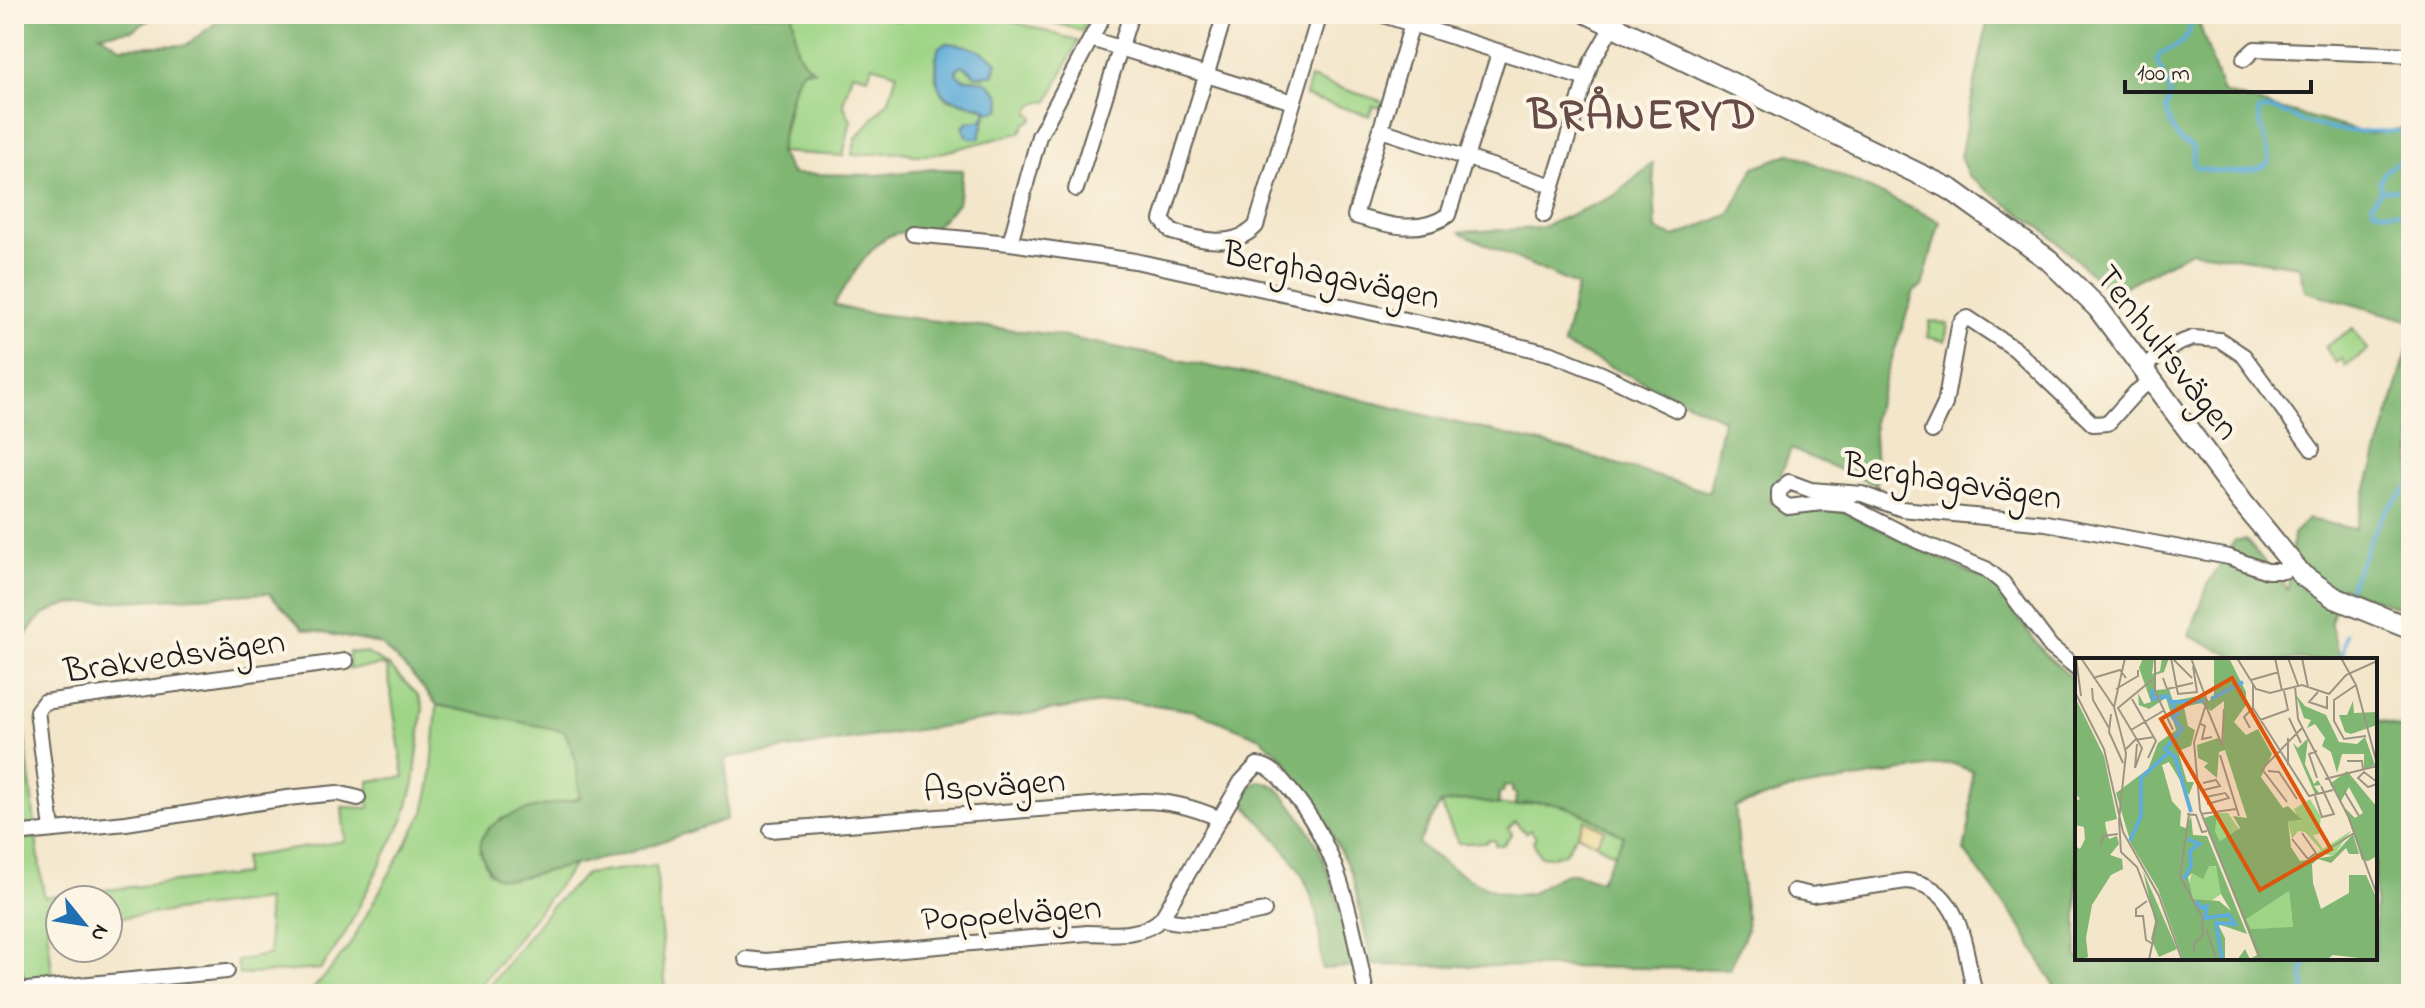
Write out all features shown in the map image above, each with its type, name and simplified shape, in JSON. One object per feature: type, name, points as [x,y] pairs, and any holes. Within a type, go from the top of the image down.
[{"type":"street","points":[[1010,243],[1039,136],[1104,14]]},
{"type":"street","points":[[1076,189],[1131,14]]},
{"type":"street","points":[[1225,14],[1162,220],[1172,232],[1193,238],[1222,240],[1240,236],[1254,228],[1320,14]]},
{"type":"street","points":[[1380,14],[1586,79]]},
{"type":"street","name":"Tenhultsvägen","points":[[1589,14],[1952,190],[2007,228],[2067,276],[2098,308],[2208,456],[2302,575],[2335,598],[2411,629]]},
{"type":"street","points":[[1412,24],[1355,216],[1406,227],[1446,217],[1499,53]]},
{"type":"street","points":[[1544,215],[1592,61],[1613,25]]},
{"type":"street","points":[[1091,39],[1293,102]]},
{"type":"street","points":[[2244,59],[2255,49],[2411,55]]},
{"type":"street","points":[[1381,130],[1553,186]]},
{"type":"street","name":"Berghagavägen","points":[[913,234],[1010,243],[1135,261],[1552,354],[1677,410]]},
{"type":"street","points":[[1932,431],[1945,404],[1959,326],[1968,318],[2015,349],[2093,424],[2108,423],[2136,392],[2147,373],[2177,344],[2193,338],[2220,340],[2244,356],[2312,449]]},
{"type":"street","name":"Berghagavägen","points":[[2075,666],[2051,647],[2003,583],[1986,569],[1918,541],[1847,505],[1822,503],[1788,507],[1781,504],[1779,491],[1789,482],[1811,490],[1862,494],[1902,509],[2046,523],[2229,557],[2267,571],[2284,571],[2292,563]]},
{"type":"street","name":"Brakvedsvägen","points":[[52,829],[37,711],[44,702],[346,661]]},
{"type":"street","points":[[1264,911],[1233,918],[1172,922],[1162,918],[1218,818],[1241,782],[1257,765],[1272,770],[1296,796],[1320,832],[1338,871],[1366,994]]},
{"type":"street","points":[[14,834],[126,823],[287,798],[337,793],[358,798]]},
{"type":"street","name":"Aspvägen","points":[[771,830],[1142,801],[1183,805],[1218,818]]},
{"type":"street","points":[[1794,891],[1812,895],[1906,881],[1933,888],[1942,894],[1956,913],[1975,994]]},
{"type":"street","name":"Poppelvägen","points":[[746,959],[766,961],[1088,933],[1121,934],[1153,927],[1162,918]]},
{"type":"street","points":[[14,968],[17,993],[72,990],[227,971]]},
{"type":"green space","points":[[14,14],[153,14],[152,18],[133,30],[100,34],[120,47],[186,45],[228,14],[792,14],[798,51],[814,70],[804,69],[799,76],[787,108],[779,152],[792,174],[878,175],[933,169],[963,170],[958,203],[933,229],[901,232],[884,239],[863,261],[834,305],[860,312],[1056,335],[1301,385],[1570,450],[1709,492],[1723,419],[1563,345],[1577,286],[1459,232],[1540,228],[1614,196],[1653,163],[1656,230],[1675,237],[1730,214],[1754,167],[1792,153],[1940,221],[1922,287],[1914,291],[1873,418],[1877,486],[1791,449],[1770,501],[1799,513],[1842,511],[1993,584],[2044,653],[2075,681],[2075,960],[2377,960],[2377,720],[2411,732],[2411,994],[2059,994],[2021,927],[1964,851],[1970,822],[1972,771],[1951,763],[1789,790],[1735,807],[1747,930],[1730,969],[1372,965],[1352,874],[1319,810],[1283,758],[1261,738],[1194,711],[1122,700],[726,758],[727,819],[631,852],[512,879],[496,877],[484,860],[481,844],[485,832],[512,815],[580,798],[576,760],[565,731],[437,705],[410,672],[380,644],[303,629],[269,593],[69,604],[41,617],[14,657]],"holes":[[[1512,786],[1512,792],[1516,793],[1515,806],[1531,803],[1559,805],[1624,836],[1600,881],[1567,873],[1531,893],[1503,893],[1472,880],[1418,844],[1440,804],[1469,800],[1499,805],[1499,793],[1503,793],[1504,787]]]},
{"type":"green space","points":[[792,14],[884,14],[899,21],[899,14],[989,14],[1078,41],[1048,102],[1031,108],[1029,114],[1034,119],[1026,123],[1020,133],[932,155],[904,152],[852,155],[856,138],[889,100],[897,73],[872,65],[868,77],[852,73],[843,104],[851,120],[843,156],[779,152],[794,87],[801,71],[812,69],[797,50]],"holes":[[[946,43],[973,48],[997,62],[994,75],[975,75],[962,65],[956,74],[996,89],[1001,109],[993,111],[948,99],[941,93],[936,80],[935,59]],[[986,115],[980,137],[966,136],[963,129],[966,123],[981,122]]]},
{"type":"green space","points":[[1025,14],[1091,14],[1082,31]]},
{"type":"green space","points":[[1989,14],[2196,14],[2223,93],[2370,134],[2411,127],[2411,321],[2305,291],[2299,266],[2191,251],[2112,293],[2048,233],[1969,177],[1960,157]]},
{"type":"green space","points":[[1310,78],[1384,102],[1382,108],[1373,106],[1370,116],[1305,96]]},
{"type":"green space","points":[[1930,321],[1948,324],[1945,341],[1927,337]]},
{"type":"green space","points":[[2353,328],[2368,350],[2346,366],[2342,359],[2336,363],[2325,347]]},
{"type":"green space","points":[[2411,338],[2411,612],[2342,587],[2330,622],[2340,658],[2238,658],[2189,636],[2209,582],[2235,540],[2246,540],[2288,590],[2293,534],[2308,519],[2355,529]]},
{"type":"green space","points":[[349,652],[366,653],[388,665],[418,695],[423,707],[414,783],[405,816],[345,934],[321,969],[239,975],[237,961],[270,954],[266,900],[124,917],[124,888],[244,874],[244,857],[345,841],[342,807],[369,808],[369,781],[404,777],[387,667],[349,669]]},
{"type":"green space","points":[[15,656],[35,824],[14,826]]},
{"type":"green space","points":[[437,705],[565,731],[576,760],[580,798],[500,819],[480,851],[489,873],[512,879],[575,864],[474,994],[308,994],[349,946],[424,812],[431,782]]},
{"type":"green space","points":[[1261,781],[1276,787],[1283,794],[1316,844],[1332,883],[1353,967],[1322,969],[1317,917],[1308,886],[1283,848],[1242,801],[1252,785]]},
{"type":"green space","points":[[1469,800],[1515,806],[1538,802],[1564,804],[1624,836],[1615,854],[1596,844],[1604,830],[1585,820],[1565,853],[1540,856],[1533,841],[1536,837],[1530,830],[1526,833],[1515,822],[1508,829],[1512,833],[1503,845],[1495,845],[1495,840],[1458,843],[1440,804]]},
{"type":"green space","points":[[36,837],[44,897],[44,964],[51,964],[53,980],[26,984],[22,980],[14,921],[14,841]]},
{"type":"green space","points":[[656,865],[666,994],[483,994],[551,907],[586,874]]},
{"type":"sand","points":[[1585,820],[1604,830],[1596,844],[1577,834]]},
{"type":"water","points":[[946,43],[973,48],[997,62],[993,75],[974,75],[962,65],[956,70],[963,79],[989,83],[1001,98],[1000,110],[987,112],[979,138],[968,138],[963,127],[968,122],[981,121],[988,109],[946,96],[938,83],[937,54],[939,47]]},
{"type":"waterway","points":[[2189,14],[2188,35],[2175,47],[2161,53],[2156,61],[2168,84],[2170,96],[2166,110],[2173,130],[2181,141],[2193,147],[2197,168],[2243,172],[2269,163],[2258,111],[2264,109],[2337,129],[2399,131],[2405,137],[2405,157],[2385,171],[2380,181],[2380,192],[2372,203],[2379,211],[2411,214]]},
{"type":"waterway","points":[[2405,157],[2411,167]]},
{"type":"waterway","points":[[2380,191],[2399,189],[2411,182]]},
{"type":"waterway","points":[[2350,587],[2374,531],[2388,508],[2411,485]]},
{"type":"waterway","points":[[2342,658],[2346,634]]},
{"type":"waterway","points":[[2305,994],[2303,971],[2306,960]]},
{"type":"district","name":"BRÅNERYD","points":[[1643,113]]}]
